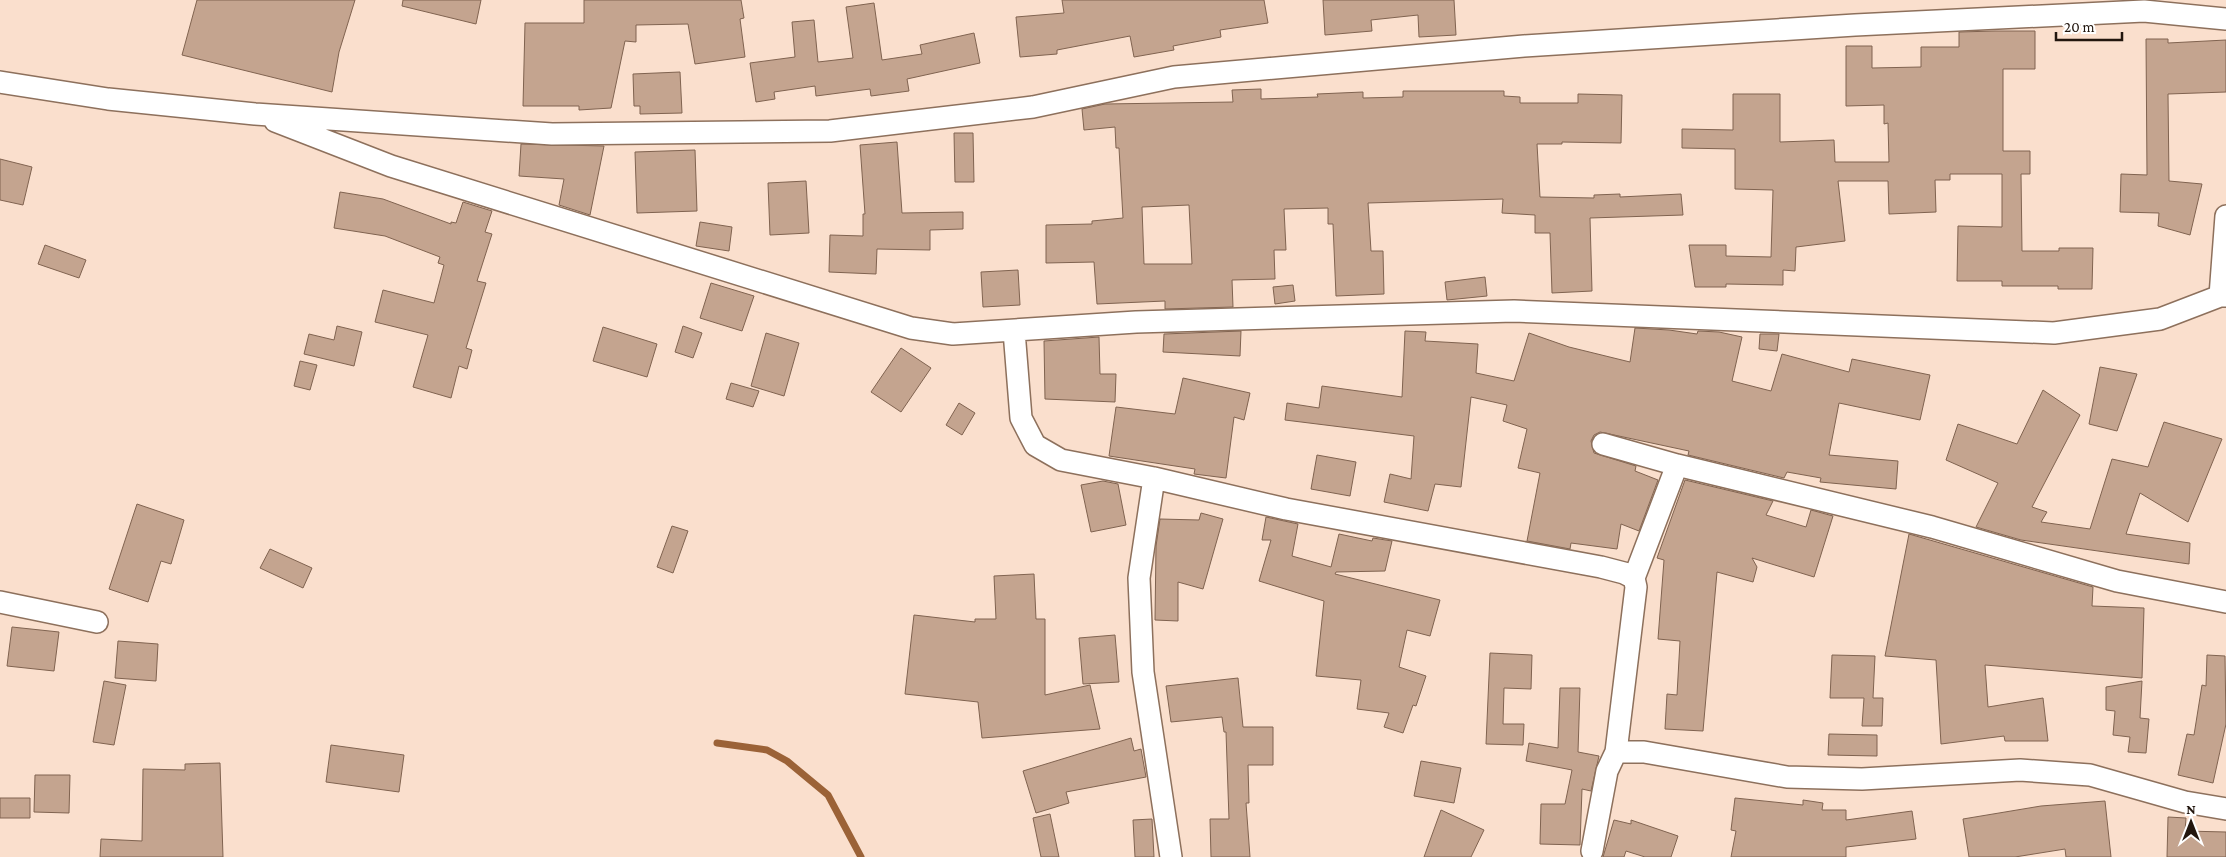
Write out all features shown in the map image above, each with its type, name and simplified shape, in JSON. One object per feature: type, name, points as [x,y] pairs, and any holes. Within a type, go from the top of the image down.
[{"type":"street","points":[[0,82],[108,99],[255,114],[552,134],[830,131],[1033,107],[1174,77],[1524,46],[1855,24],[2134,11],[2226,19]]},
{"type":"street","points":[[255,114],[391,166],[911,328],[953,334],[1136,322],[1514,311],[2054,333],[2160,320],[2223,296],[2226,216]]},
{"type":"street","points":[[1014,331],[1021,418],[1035,444],[1061,460],[1154,478],[1286,510],[1601,567],[1624,572],[1634,578]]},
{"type":"street","points":[[1603,444],[1677,465],[1932,528],[2117,581],[2226,602]]},
{"type":"street","points":[[1592,851],[1607,771],[1616,752],[1636,586],[1634,578],[1677,465]]},
{"type":"street","points":[[1154,478],[1139,578],[1143,672],[1171,857]]},
{"type":"street","points":[[0,602],[97,622]]},
{"type":"street","points":[[1616,752],[1644,752],[1787,777],[1862,780],[2020,770],[2090,775],[2185,802],[2226,809]]},
{"type":"building","points":[[197,0],[355,0],[339,52],[332,92],[182,55]]},
{"type":"building","points":[[403,0],[481,0],[476,24],[402,6]]},
{"type":"building","points":[[584,0],[741,0],[744,18],[740,19],[745,57],[695,64],[688,24],[636,25],[636,42],[625,41],[611,108],[579,110],[579,106],[523,106],[525,23],[584,23]]},
{"type":"building","points":[[1062,0],[1264,0],[1268,23],[1220,30],[1221,37],[1173,46],[1174,50],[1134,57],[1130,36],[1057,50],[1057,54],[1020,57],[1016,17],[1064,13]]},
{"type":"building","points":[[1323,0],[1454,0],[1456,35],[1419,37],[1418,15],[1371,20],[1372,31],[1325,35]]},
{"type":"building","points":[[874,3],[882,60],[922,54],[920,45],[974,33],[980,63],[907,79],[909,91],[871,96],[870,89],[816,96],[815,86],[774,92],[775,99],[756,102],[750,63],[795,57],[792,22],[814,20],[818,62],[853,58],[846,7]]},
{"type":"building","points":[[2035,31],[2035,69],[2003,69],[2003,151],[2030,151],[2030,174],[2021,174],[2022,251],[2059,251],[2059,248],[2093,248],[2092,289],[2058,289],[2058,286],[2002,286],[2002,281],[1957,281],[1958,226],[2002,227],[2002,174],[1950,174],[1950,180],[1935,180],[1936,212],[1889,214],[1888,181],[1838,181],[1845,241],[1796,247],[1795,271],[1783,270],[1783,285],[1726,284],[1726,287],[1695,287],[1689,245],[1726,245],[1726,256],[1771,257],[1773,190],[1735,189],[1735,149],[1682,148],[1682,129],[1733,130],[1733,94],[1780,94],[1780,142],[1834,140],[1835,162],[1889,162],[1888,123],[1884,124],[1884,105],[1846,106],[1846,46],[1872,46],[1872,68],[1921,67],[1921,47],[1959,47],[1959,32]]},
{"type":"building","points":[[2146,39],[2168,39],[2168,43],[2226,40],[2226,92],[2168,94],[2169,181],[2202,184],[2190,235],[2158,226],[2159,213],[2120,212],[2121,174],[2147,175]]},
{"type":"building","points":[[680,72],[682,113],[640,114],[640,106],[634,106],[633,74]]},
{"type":"building","points":[[1261,89],[1261,99],[1318,97],[1317,94],[1363,92],[1363,98],[1403,97],[1403,91],[1504,91],[1504,96],[1520,97],[1520,103],[1578,103],[1578,94],[1622,95],[1621,143],[1562,142],[1562,144],[1537,144],[1540,197],[1594,198],[1594,195],[1620,194],[1620,197],[1681,194],[1683,215],[1590,218],[1592,291],[1552,293],[1550,233],[1535,233],[1535,215],[1502,213],[1503,199],[1368,203],[1371,251],[1383,251],[1384,294],[1336,296],[1333,224],[1328,224],[1328,208],[1284,209],[1286,250],[1274,250],[1275,279],[1232,280],[1233,307],[1165,309],[1165,301],[1097,304],[1094,262],[1046,263],[1046,225],[1092,224],[1092,221],[1123,218],[1119,148],[1116,148],[1115,127],[1084,130],[1082,109],[1105,104],[1233,102],[1232,90]],"holes":[[[1189,205],[1192,264],[1144,264],[1142,207]]]},
{"type":"building","points":[[954,133],[973,133],[974,182],[955,182]]},
{"type":"building","points":[[897,142],[902,213],[963,212],[963,229],[930,230],[930,250],[877,249],[876,274],[829,272],[830,235],[863,236],[863,214],[865,214],[860,145]]},
{"type":"building","points":[[521,144],[604,146],[590,215],[559,205],[564,179],[519,176]]},
{"type":"building","points":[[695,150],[697,211],[637,213],[635,152]]},
{"type":"building","points":[[0,159],[32,167],[23,205],[0,200]]},
{"type":"building","points":[[806,181],[809,233],[770,235],[768,183]]},
{"type":"building","points":[[340,192],[383,199],[451,224],[451,222],[456,223],[463,202],[492,211],[485,232],[492,234],[477,281],[486,283],[466,348],[472,350],[467,369],[459,366],[451,398],[413,387],[428,335],[375,322],[383,290],[434,303],[444,265],[438,263],[440,257],[385,236],[334,228]]},
{"type":"building","points":[[700,222],[732,227],[729,251],[696,246]]},
{"type":"building","points":[[45,245],[86,260],[79,278],[38,264]]},
{"type":"building","points":[[1018,270],[1020,305],[983,307],[981,272]]},
{"type":"building","points":[[1485,277],[1487,296],[1447,300],[1445,282]]},
{"type":"building","points":[[711,283],[754,296],[742,331],[700,318]]},
{"type":"building","points":[[1293,285],[1295,301],[1275,304],[1273,287]]},
{"type":"building","points":[[337,326],[362,332],[354,366],[304,354],[309,334],[334,340]]},
{"type":"building","points":[[683,326],[702,333],[693,358],[675,352]]},
{"type":"building","points":[[603,327],[657,344],[647,377],[593,361]]},
{"type":"building","points":[[1635,328],[1697,334],[1698,331],[1719,332],[1742,337],[1732,381],[1771,391],[1782,354],[1849,372],[1852,359],[1930,375],[1920,420],[1839,403],[1829,455],[1898,461],[1896,489],[1820,482],[1821,478],[1787,472],[1784,478],[1688,455],[1689,451],[1600,432],[1594,435],[1591,441],[1594,453],[1636,466],[1635,471],[1658,480],[1639,531],[1621,524],[1617,549],[1571,543],[1570,549],[1527,541],[1540,473],[1518,468],[1527,429],[1503,421],[1507,405],[1471,397],[1461,487],[1435,484],[1428,511],[1384,502],[1390,474],[1411,479],[1414,436],[1285,420],[1287,403],[1319,408],[1322,386],[1402,397],[1405,331],[1426,332],[1425,341],[1478,344],[1476,373],[1514,381],[1529,333],[1569,347],[1630,362]]},
{"type":"building","points":[[1241,331],[1240,356],[1163,352],[1164,334]]},
{"type":"building","points":[[766,333],[799,343],[784,396],[751,386]]},
{"type":"building","points":[[1760,334],[1779,334],[1777,351],[1759,349]]},
{"type":"building","points":[[1099,337],[1100,374],[1116,374],[1115,402],[1045,399],[1044,341]]},
{"type":"building","points":[[901,348],[931,368],[901,412],[871,392]]},
{"type":"building","points":[[300,361],[317,365],[310,390],[294,386]]},
{"type":"building","points":[[2100,367],[2137,374],[2117,431],[2089,424]]},
{"type":"building","points":[[1183,378],[1250,393],[1244,420],[1234,417],[1226,478],[1194,474],[1195,469],[1109,456],[1116,407],[1175,414]]},
{"type":"building","points":[[731,383],[759,391],[753,407],[726,399]]},
{"type":"building","points":[[2043,390],[2080,415],[2032,507],[2047,512],[2041,522],[2090,529],[2112,459],[2148,467],[2164,422],[2222,439],[2188,522],[2140,493],[2126,534],[2190,543],[2189,564],[2021,540],[1976,527],[1998,483],[1946,460],[1958,424],[2017,444]]},
{"type":"building","points":[[959,403],[975,413],[962,435],[946,425]]},
{"type":"building","points":[[1317,455],[1356,462],[1350,496],[1311,489]]},
{"type":"building","points":[[1685,480],[1773,501],[1766,515],[1806,527],[1811,510],[1833,516],[1814,577],[1752,558],[1757,567],[1753,582],[1717,572],[1703,731],[1665,729],[1667,694],[1677,695],[1680,641],[1658,639],[1664,560],[1657,558]]},
{"type":"building","points":[[1103,481],[1118,484],[1126,525],[1091,532],[1081,485]]},
{"type":"building","points":[[137,504],[184,520],[171,564],[161,561],[148,602],[109,589]]},
{"type":"building","points":[[1201,513],[1223,519],[1203,589],[1178,582],[1178,621],[1155,620],[1156,546],[1160,519],[1199,520]]},
{"type":"building","points":[[1266,517],[1298,524],[1292,556],[1331,567],[1339,534],[1372,541],[1373,538],[1392,541],[1385,571],[1336,572],[1335,574],[1440,600],[1430,636],[1407,630],[1399,667],[1426,676],[1416,706],[1413,705],[1403,733],[1384,727],[1389,713],[1357,709],[1361,680],[1316,676],[1324,601],[1259,581],[1271,540],[1262,540]]},
{"type":"building","points":[[672,526],[688,531],[673,573],[657,567]]},
{"type":"building","points":[[1909,534],[2093,587],[2092,606],[2144,608],[2142,678],[1985,665],[1988,707],[2043,698],[2048,741],[2005,741],[2004,736],[1941,744],[1936,660],[1885,656]]},
{"type":"building","points":[[270,549],[312,568],[303,588],[260,568]]},
{"type":"building","points":[[1034,574],[1036,619],[1045,619],[1045,695],[1090,685],[1100,729],[982,738],[978,702],[905,694],[914,615],[975,622],[975,619],[996,619],[994,576]]},
{"type":"building","points":[[12,627],[59,632],[54,671],[7,666]]},
{"type":"building","points":[[1115,635],[1119,682],[1083,684],[1079,638]]},
{"type":"building","points":[[118,641],[158,644],[156,681],[115,678]]},
{"type":"building","points":[[1490,653],[1532,655],[1531,689],[1504,688],[1503,724],[1524,724],[1523,745],[1486,744]]},
{"type":"building","points":[[1832,655],[1875,656],[1873,698],[1883,698],[1882,726],[1862,726],[1864,698],[1830,698]]},
{"type":"building","points":[[2207,655],[2225,656],[2226,724],[2213,783],[2178,775],[2187,734],[2194,735],[2202,685],[2206,686]]},
{"type":"building","points":[[1238,678],[1243,727],[1273,727],[1273,765],[1248,765],[1249,803],[1246,803],[1250,857],[1211,857],[1210,819],[1229,819],[1226,732],[1224,732],[1222,717],[1171,722],[1166,686]]},
{"type":"building","points":[[104,681],[126,685],[114,745],[93,742]]},
{"type":"building","points":[[2142,681],[2140,718],[2149,719],[2146,753],[2128,752],[2130,737],[2113,735],[2115,711],[2106,710],[2106,687]]},
{"type":"building","points":[[1560,688],[1580,688],[1578,752],[1599,756],[1591,791],[1582,789],[1580,845],[1540,844],[1541,804],[1565,804],[1572,770],[1526,761],[1529,743],[1558,748]]},
{"type":"building","points":[[1829,734],[1877,735],[1877,756],[1828,755]]},
{"type":"building","points":[[1131,738],[1134,751],[1141,749],[1146,777],[1066,792],[1069,803],[1036,813],[1023,771]]},
{"type":"building","points":[[331,745],[404,755],[399,792],[326,782]]},
{"type":"building","points":[[1421,761],[1461,768],[1454,803],[1414,796]]},
{"type":"building","points":[[220,763],[223,857],[100,857],[101,839],[142,841],[143,769],[185,770],[185,764]]},
{"type":"building","points":[[35,775],[70,775],[69,813],[34,812]]},
{"type":"building","points":[[0,798],[30,798],[30,818],[0,818]]},
{"type":"building","points":[[1735,798],[1803,805],[1803,800],[1823,803],[1822,810],[1846,810],[1846,820],[1912,811],[1916,839],[1846,847],[1846,857],[1731,857],[1736,831],[1731,830]]},
{"type":"building","points":[[2105,801],[2111,857],[2066,857],[2065,849],[2015,857],[1969,857],[1963,819],[2041,806]]},
{"type":"building","points":[[1441,810],[1484,830],[1471,857],[1424,857]]},
{"type":"building","points":[[1050,814],[1059,857],[1041,857],[1033,818]]},
{"type":"building","points":[[2168,817],[2186,818],[2185,831],[2226,832],[2226,857],[2167,857]]},
{"type":"building","points":[[1152,819],[1154,857],[1135,857],[1133,820]]},
{"type":"building","points":[[1614,820],[1631,824],[1631,820],[1678,836],[1671,857],[1645,857],[1626,851],[1624,857],[1603,857]]},
{"type":"waterway","points":[[717,743],[767,750],[787,761],[828,795],[861,857]]}]
